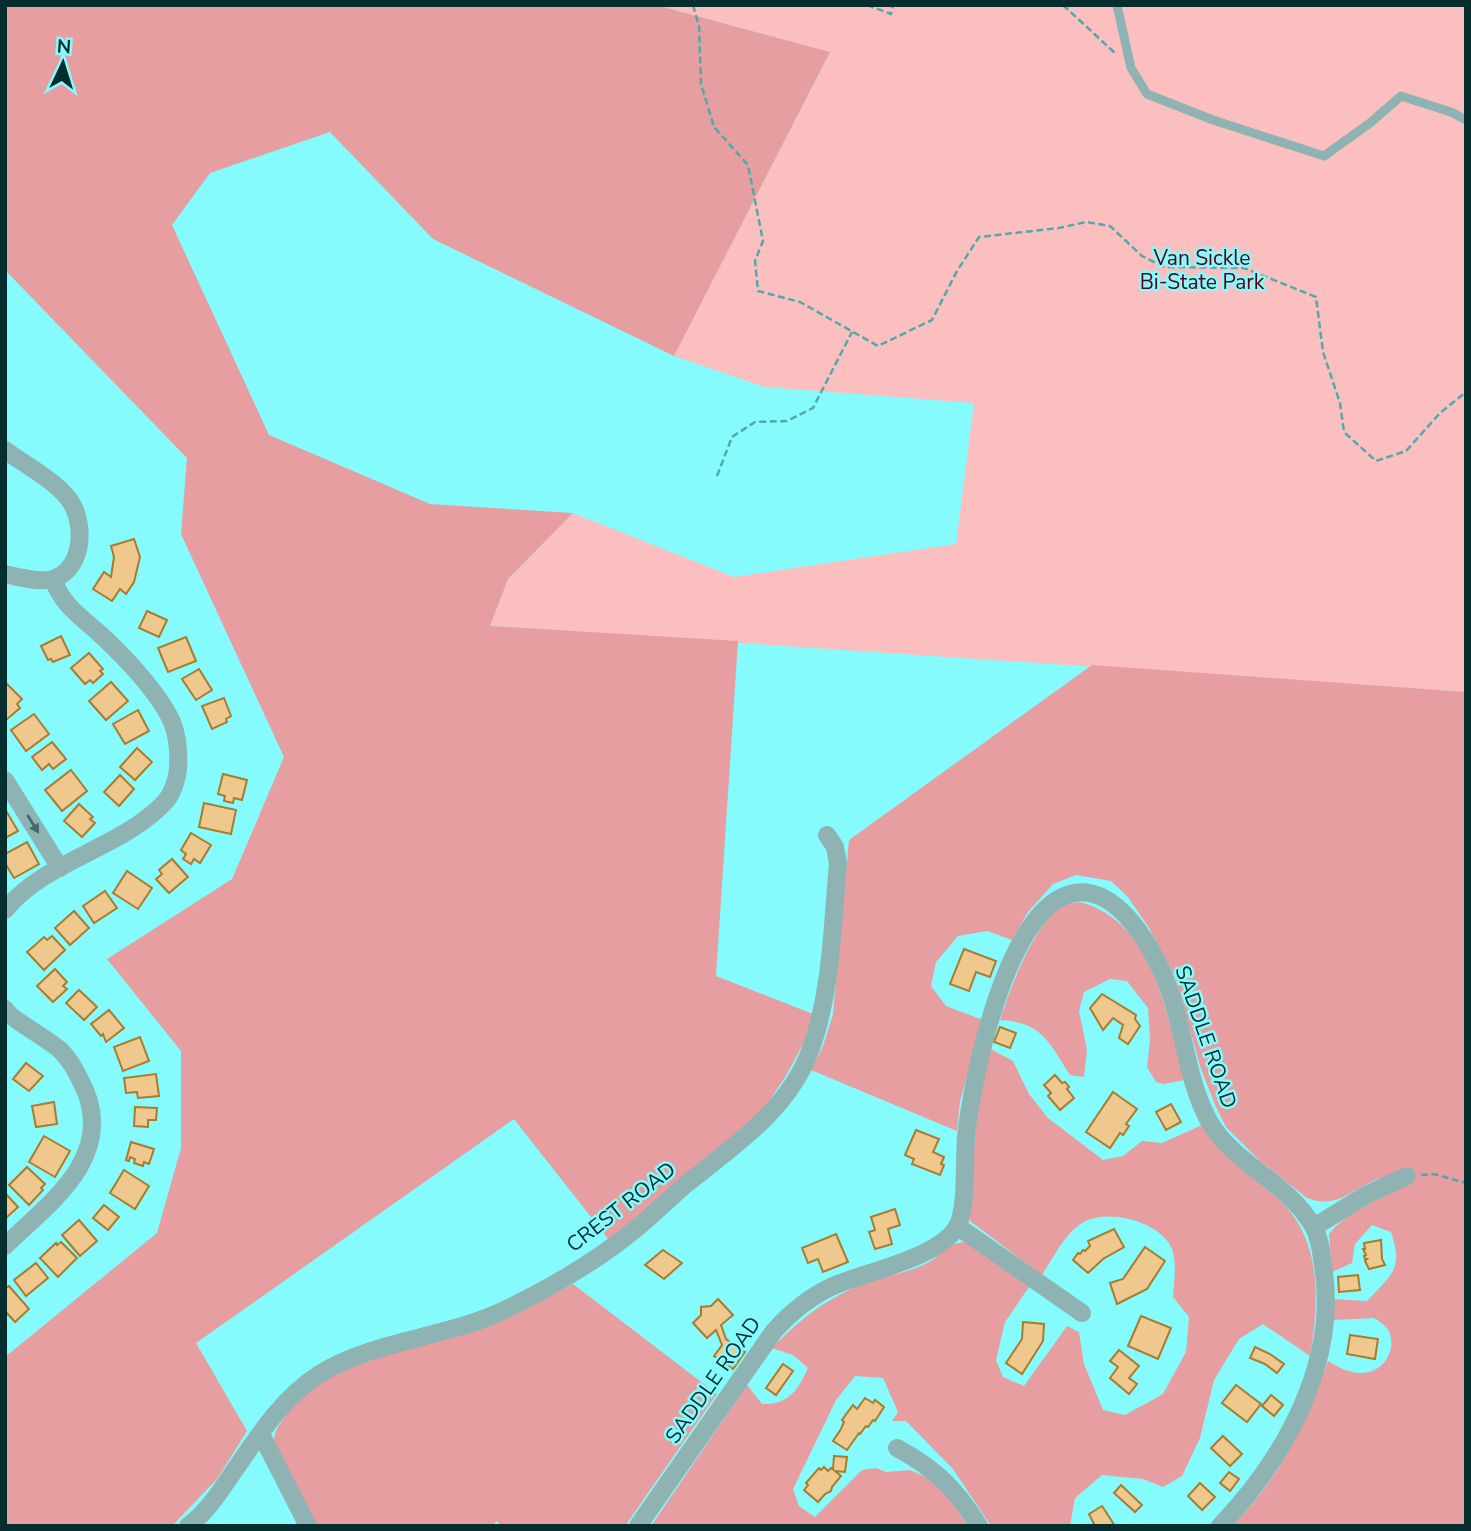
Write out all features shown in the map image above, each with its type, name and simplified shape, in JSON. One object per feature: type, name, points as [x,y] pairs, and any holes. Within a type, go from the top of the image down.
[{"type":"street","points":[[5,450],[57,486],[72,503],[80,524],[80,542],[74,558],[64,572],[53,579],[38,580],[5,574]]},
{"type":"street","points":[[5,910],[14,899],[60,868],[144,821],[166,801],[177,778],[179,750],[172,722],[155,695],[102,636],[64,602],[53,579]]},
{"type":"street","points":[[5,779],[60,868]]},
{"type":"street","name":"CREST ROAD","points":[[188,1526],[199,1518],[217,1497],[292,1394],[320,1373],[354,1357],[451,1330],[496,1313],[582,1268],[636,1228],[763,1122],[786,1093],[809,1054],[821,1018],[827,984],[838,864],[835,847],[827,835]]},
{"type":"street","name":"SADDLE ROAD","points":[[638,1526],[774,1331],[794,1309],[828,1288],[926,1253],[957,1226],[962,1206],[971,1093],[998,996],[1030,928],[1046,908],[1065,895],[1086,891],[1106,898],[1122,911],[1143,937],[1170,992],[1187,1060],[1209,1121],[1224,1142],[1278,1186],[1314,1227],[1325,1278],[1326,1315],[1321,1349],[1310,1387],[1288,1433],[1263,1475],[1220,1526]]},
{"type":"street","points":[[5,1009],[9,1015],[59,1050],[77,1072],[93,1119],[88,1152],[74,1177],[5,1246]]},
{"type":"street","points":[[1314,1227],[1366,1195],[1407,1175]]},
{"type":"street","points":[[957,1226],[1082,1313]]},
{"type":"street","points":[[261,1434],[308,1526]]},
{"type":"street","points":[[898,1448],[926,1464],[944,1479],[967,1506],[979,1526]]},
{"type":"lane","points":[[1117,5],[1131,68],[1147,94],[1213,120],[1324,156],[1370,123],[1401,96],[1451,112],[1466,120]]},
{"type":"path","points":[[693,5],[699,26],[701,84],[714,127],[748,165],[763,241],[755,261],[758,291],[800,302],[878,346],[932,320],[957,271],[979,237],[1086,222],[1110,226],[1142,256],[1164,267],[1244,268],[1316,297],[1323,352],[1340,403],[1343,432],[1376,461],[1406,451],[1440,413],[1466,392]]},
{"type":"path","points":[[867,5],[891,14],[893,5]]},
{"type":"path","points":[[1063,5],[1131,68]]},
{"type":"path","points":[[717,476],[732,437],[755,422],[788,421],[813,408],[852,332]]},
{"type":"path","points":[[1407,1175],[1434,1174],[1466,1183]]},
{"type":"green space","name":"Van Sickle Bi-State Park","points":[[656,5],[1466,5],[1466,692],[490,626],[508,579],[573,513],[734,577],[956,544],[974,403],[765,387],[674,356],[830,52]]},
{"type":"shaded area","points":[[5,5],[656,5],[830,52],[674,356],[433,239],[330,132],[210,173],[172,225],[269,435],[430,504],[573,513],[508,579],[490,626],[738,641],[716,976],[813,1014],[804,1042],[766,1106],[724,1145],[609,1240],[514,1119],[196,1343],[247,1431],[217,1479],[172,1526],[5,1526],[5,1357],[157,1233],[181,1148],[181,1051],[107,959],[232,879],[284,757],[181,534],[187,458],[5,270]]},
{"type":"shaded area","points":[[1092,665],[1466,692],[1466,1526],[1232,1526],[1264,1489],[1290,1449],[1328,1361],[1347,1371],[1364,1373],[1375,1370],[1386,1361],[1391,1341],[1386,1327],[1374,1318],[1334,1320],[1333,1299],[1367,1301],[1383,1285],[1395,1264],[1395,1245],[1391,1232],[1372,1225],[1355,1244],[1352,1263],[1332,1272],[1329,1234],[1348,1216],[1387,1195],[1381,1178],[1337,1200],[1318,1201],[1307,1198],[1260,1161],[1226,1127],[1201,1069],[1175,977],[1149,928],[1128,897],[1111,881],[1076,875],[1053,884],[1028,912],[1012,940],[987,931],[958,936],[936,962],[931,986],[946,1006],[983,1020],[960,1101],[957,1131],[811,1070],[823,1046],[833,1014],[849,840]]},
{"type":"shaded area","points":[[1079,902],[1104,912],[1124,928],[1141,949],[1163,1000],[1184,1080],[1164,1084],[1156,1082],[1147,1067],[1150,1040],[1148,1008],[1127,981],[1110,979],[1084,992],[1079,1011],[1087,1050],[1084,1077],[1070,1075],[1050,1044],[1035,1030],[1026,1025],[1000,1020],[1024,958],[1043,926],[1063,906]]},
{"type":"shaded area","points":[[991,1049],[1013,1061],[1029,1094],[1048,1118],[1103,1160],[1123,1156],[1142,1141],[1162,1143],[1202,1125],[1226,1155],[1275,1196],[1302,1230],[1314,1270],[1316,1291],[1310,1356],[1263,1324],[1239,1339],[1214,1380],[1200,1438],[1182,1476],[1163,1487],[1143,1479],[1102,1475],[1075,1498],[1070,1526],[991,1526],[953,1469],[906,1421],[892,1421],[898,1412],[883,1378],[855,1376],[836,1400],[793,1489],[799,1506],[815,1517],[862,1470],[910,1470],[928,1478],[948,1496],[968,1526],[651,1526],[747,1385],[762,1404],[786,1399],[796,1389],[808,1368],[793,1355],[772,1348],[794,1327],[815,1310],[851,1289],[922,1266],[960,1243],[966,1242],[1029,1287],[1005,1322],[996,1360],[1003,1377],[1024,1386],[1067,1326],[1079,1332],[1084,1364],[1103,1410],[1125,1415],[1163,1394],[1186,1352],[1189,1317],[1173,1297],[1174,1254],[1166,1240],[1147,1225],[1134,1220],[1121,1217],[1096,1218],[1079,1225],[1066,1237],[1042,1275],[970,1221],[978,1102]]},
{"type":"shaded area","points":[[573,1284],[717,1394],[625,1526],[503,1526],[496,1521],[493,1526],[317,1526],[274,1442],[280,1424],[305,1394],[351,1367],[481,1328]]},
{"type":"building","points":[[134,539],[140,557],[134,582],[126,594],[120,589],[112,601],[93,589],[104,572],[111,577],[114,557],[111,546]]},
{"type":"building","points":[[147,611],[167,620],[159,637],[139,628]]},
{"type":"building","points":[[61,636],[70,655],[53,662],[48,660],[41,646]]},
{"type":"building","points":[[186,637],[196,661],[168,672],[158,648]]},
{"type":"building","points":[[89,653],[103,669],[100,671],[103,674],[93,683],[90,680],[85,684],[71,668]]},
{"type":"building","points":[[199,669],[212,690],[196,700],[182,679]]},
{"type":"building","points":[[111,682],[128,701],[106,720],[89,701]]},
{"type":"building","points":[[7,684],[22,699],[17,704],[20,708],[6,720],[5,687]]},
{"type":"building","points":[[224,698],[231,716],[226,719],[227,722],[212,729],[202,706]]},
{"type":"building","points":[[138,710],[149,731],[125,744],[113,724]]},
{"type":"building","points":[[34,714],[49,734],[26,751],[11,730]]},
{"type":"building","points":[[52,742],[66,759],[53,769],[49,764],[42,770],[32,757]]},
{"type":"building","points":[[137,748],[152,762],[135,780],[120,767]]},
{"type":"building","points":[[71,770],[87,791],[62,811],[45,790]]},
{"type":"building","points":[[223,774],[247,780],[242,800],[234,798],[233,803],[224,801],[225,796],[218,794]]},
{"type":"building","points":[[120,775],[134,789],[119,806],[104,792]]},
{"type":"building","points":[[204,803],[236,810],[231,834],[199,827]]},
{"type":"building","points":[[79,804],[93,817],[90,819],[95,823],[82,837],[64,821]]},
{"type":"building","points":[[5,809],[18,831],[5,838]]},
{"type":"building","points":[[191,833],[211,845],[200,863],[194,859],[191,864],[183,859],[186,854],[181,850]]},
{"type":"building","points":[[27,842],[39,864],[14,878],[5,863],[5,854]]},
{"type":"building","points":[[172,859],[188,877],[169,893],[156,879],[162,874],[159,870]]},
{"type":"building","points":[[127,871],[152,888],[138,909],[113,893]]},
{"type":"building","points":[[105,891],[117,908],[94,923],[83,906]]},
{"type":"building","points":[[74,911],[89,928],[70,945],[55,928]]},
{"type":"building","points":[[52,936],[65,950],[44,970],[27,952],[44,937],[47,940]]},
{"type":"building","points":[[964,949],[996,961],[990,977],[976,972],[969,991],[950,984]]},
{"type":"building","points":[[55,969],[67,982],[63,986],[67,989],[53,1002],[37,986]]},
{"type":"building","points":[[79,990],[97,1007],[84,1020],[66,1003]]},
{"type":"building","points":[[1102,994],[1136,1015],[1135,1019],[1140,1026],[1128,1044],[1119,1038],[1123,1025],[1113,1018],[1103,1030],[1090,1008]]},
{"type":"building","points":[[109,1010],[124,1028],[106,1042],[103,1034],[101,1036],[91,1024]]},
{"type":"building","points":[[1000,1027],[1016,1033],[1010,1048],[994,1042]]},
{"type":"building","points":[[140,1037],[149,1061],[123,1071],[114,1047]]},
{"type":"building","points":[[26,1063],[43,1076],[29,1091],[13,1079]]},
{"type":"building","points":[[156,1074],[159,1096],[138,1098],[137,1092],[126,1093],[124,1078]]},
{"type":"building","points":[[1055,1075],[1062,1083],[1065,1082],[1074,1098],[1060,1110],[1048,1096],[1051,1093],[1044,1085]]},
{"type":"building","points":[[1113,1092],[1137,1109],[1126,1124],[1129,1126],[1123,1135],[1120,1133],[1110,1148],[1086,1132]]},
{"type":"building","points":[[54,1102],[57,1124],[36,1127],[32,1106]]},
{"type":"building","points":[[1171,1104],[1181,1122],[1166,1130],[1156,1112]]},
{"type":"building","points":[[135,1107],[157,1108],[156,1120],[148,1120],[148,1127],[134,1126]]},
{"type":"building","points":[[916,1130],[939,1139],[933,1152],[944,1157],[940,1175],[912,1164],[914,1159],[905,1155]]},
{"type":"building","points":[[44,1136],[70,1151],[55,1177],[29,1162]]},
{"type":"building","points":[[131,1142],[154,1149],[149,1164],[144,1162],[143,1166],[134,1163],[135,1159],[130,1157],[129,1161],[126,1160]]},
{"type":"building","points":[[27,1167],[45,1184],[29,1205],[9,1185]]},
{"type":"building","points":[[124,1170],[149,1186],[135,1209],[110,1193]]},
{"type":"building","points":[[5,1193],[18,1207],[5,1219]]},
{"type":"building","points":[[104,1205],[119,1217],[108,1230],[93,1218]]},
{"type":"building","points":[[895,1209],[900,1225],[888,1229],[892,1244],[875,1249],[869,1232],[875,1230],[871,1217]]},
{"type":"building","points":[[79,1220],[97,1241],[80,1256],[62,1235]]},
{"type":"building","points":[[1114,1229],[1124,1247],[1103,1259],[1088,1273],[1073,1260],[1078,1253],[1090,1246],[1088,1241]]},
{"type":"building","points":[[836,1234],[848,1262],[823,1272],[818,1259],[808,1263],[802,1248]]},
{"type":"building","points":[[1381,1240],[1385,1265],[1369,1269],[1364,1256],[1364,1243]]},
{"type":"building","points":[[61,1242],[77,1258],[58,1277],[40,1258],[56,1243],[57,1245]]},
{"type":"building","points":[[1145,1247],[1165,1261],[1147,1289],[1117,1304],[1110,1283],[1123,1279]]},
{"type":"building","points":[[663,1250],[682,1263],[664,1279],[645,1265]]},
{"type":"building","points":[[36,1263],[48,1278],[26,1296],[14,1280]]},
{"type":"building","points":[[1358,1275],[1360,1290],[1339,1292],[1338,1277]]},
{"type":"building","points":[[9,1286],[29,1309],[15,1322],[5,1311],[5,1289]]},
{"type":"building","points":[[718,1299],[733,1315],[721,1325],[726,1339],[745,1352],[733,1369],[714,1356],[722,1345],[716,1330],[707,1338],[693,1323],[701,1315],[701,1307],[711,1306]]},
{"type":"building","points":[[1141,1316],[1171,1328],[1158,1359],[1128,1346]]},
{"type":"building","points":[[1023,1322],[1044,1324],[1043,1341],[1022,1374],[1006,1363],[1022,1339]]},
{"type":"building","points":[[1350,1335],[1378,1339],[1375,1359],[1347,1354]]},
{"type":"building","points":[[1255,1347],[1284,1364],[1277,1373],[1250,1358]]},
{"type":"building","points":[[1119,1350],[1139,1366],[1129,1378],[1137,1384],[1129,1394],[1110,1378],[1118,1367],[1110,1361]]},
{"type":"building","points":[[783,1364],[793,1371],[776,1395],[766,1388]]},
{"type":"building","points":[[1236,1385],[1261,1404],[1247,1422],[1222,1403]]},
{"type":"building","points":[[1271,1395],[1283,1405],[1274,1416],[1262,1406]]},
{"type":"building","points":[[865,1398],[873,1403],[875,1400],[884,1407],[875,1421],[859,1433],[847,1450],[833,1441],[844,1422],[842,1420],[853,1405],[857,1409]]},
{"type":"building","points":[[1223,1436],[1242,1454],[1230,1466],[1211,1448]]},
{"type":"building","points":[[834,1456],[847,1457],[845,1472],[835,1471],[841,1476],[831,1491],[818,1502],[804,1490],[808,1485],[806,1483],[819,1468],[821,1470],[824,1467],[828,1471],[833,1469]]},
{"type":"building","points":[[1229,1472],[1239,1479],[1230,1491],[1220,1483]]},
{"type":"building","points":[[1200,1483],[1215,1497],[1202,1510],[1188,1496]]},
{"type":"building","points":[[1121,1485],[1142,1505],[1135,1512],[1114,1493]]},
{"type":"building","points":[[1102,1506],[1115,1526],[1095,1526],[1089,1514]]}]
